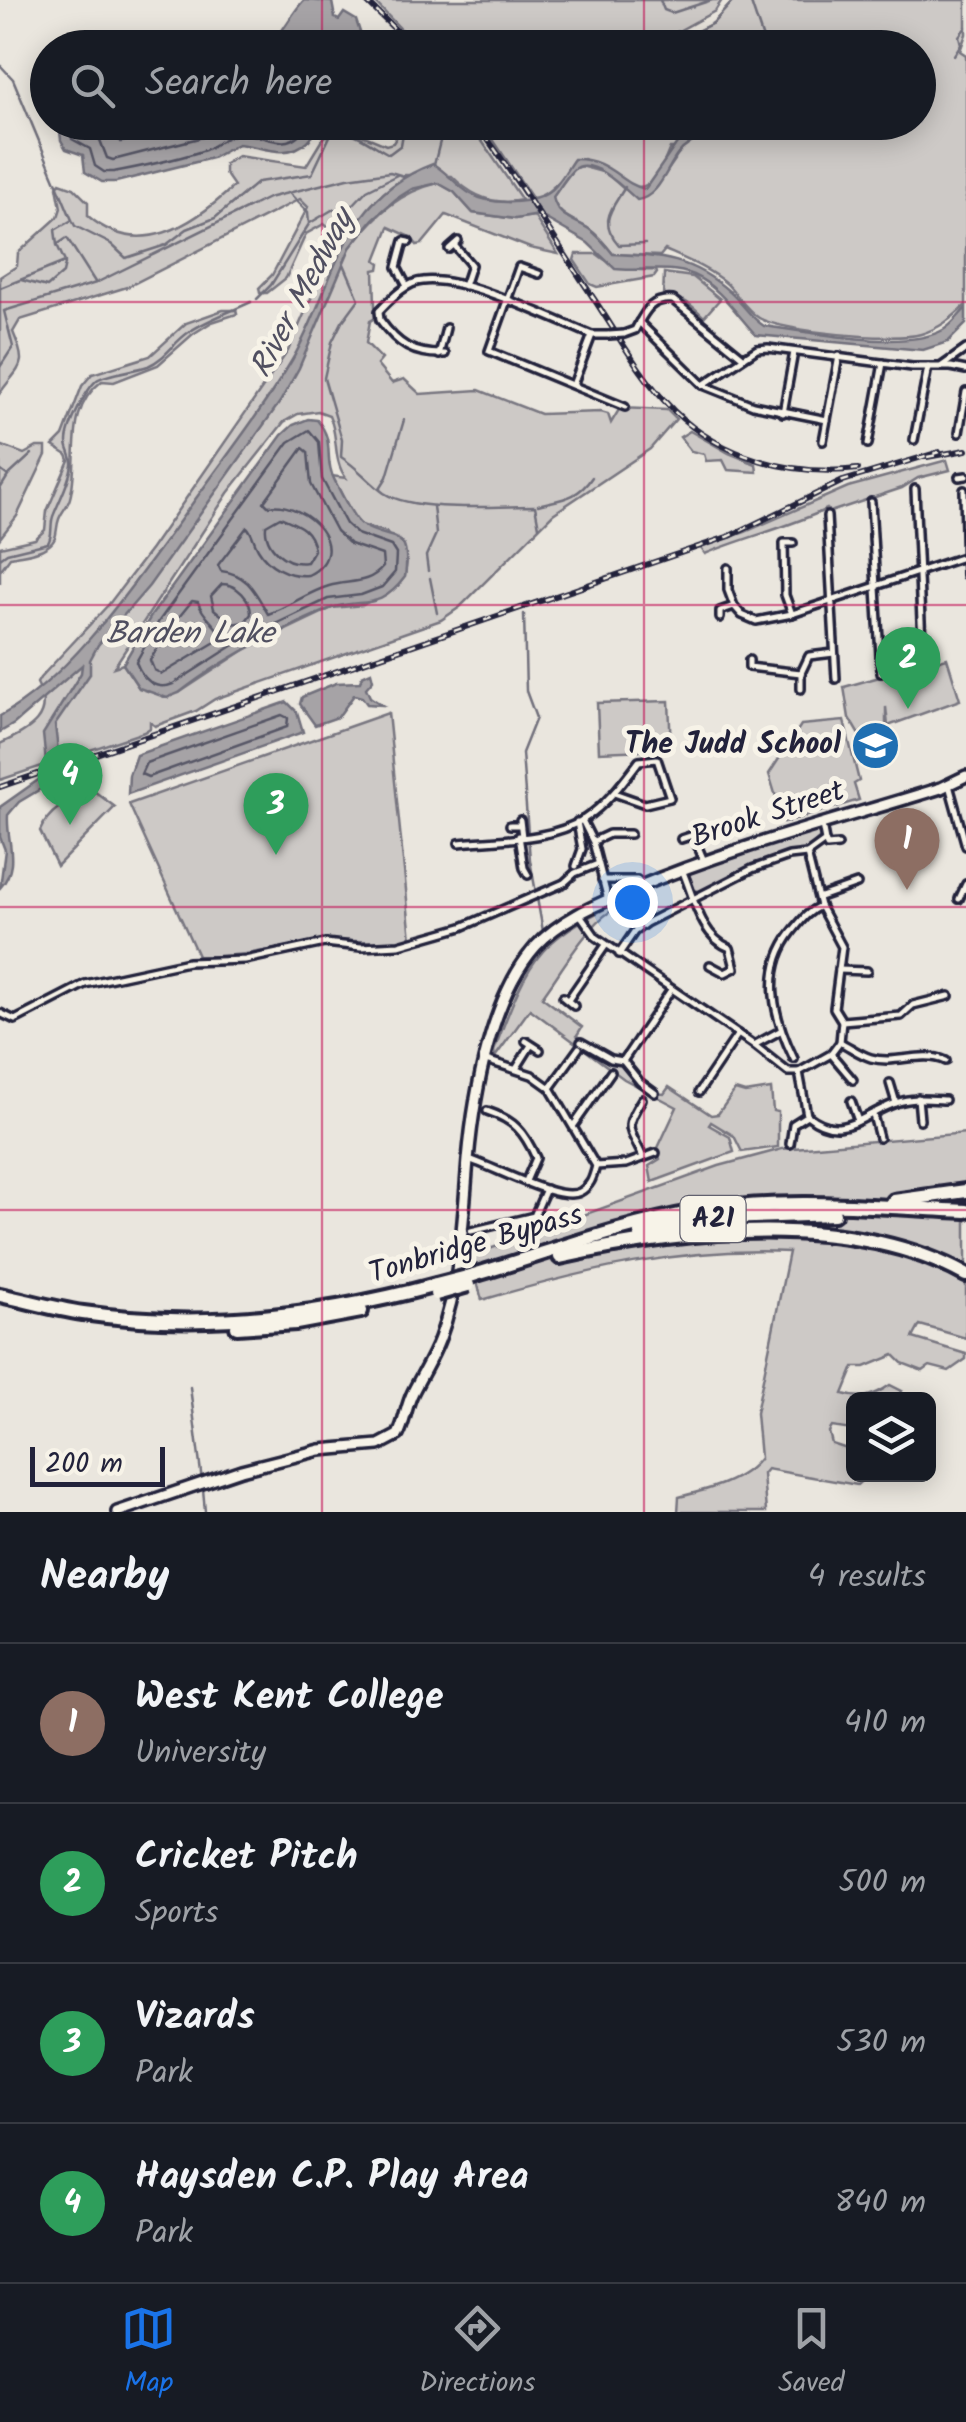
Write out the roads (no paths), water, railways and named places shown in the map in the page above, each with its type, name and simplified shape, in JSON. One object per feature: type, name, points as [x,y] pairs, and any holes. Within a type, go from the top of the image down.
[{"type":"highway","points":[[815,1205],[903,1201],[966,1191]]},
{"type":"highway","name":"Tonbridge Bypass","points":[[0,1298],[84,1313],[209,1320],[316,1311],[436,1290],[665,1218],[723,1208],[815,1205],[966,1211]]},
{"type":"highway","name":"Tonbridge Bypass","points":[[467,1281],[670,1226],[742,1216],[966,1219]]},
{"type":"highway","points":[[560,1257],[638,1240],[701,1233],[826,1235],[894,1246],[939,1260],[964,1274]]},
{"type":"street","points":[[407,286],[397,266],[404,240],[410,242]]},
{"type":"street","points":[[454,245],[472,265]]},
{"type":"street","points":[[464,286],[472,265],[480,261]]},
{"type":"street","points":[[507,267],[536,271]]},
{"type":"street","points":[[519,269],[489,352],[626,406]]},
{"type":"street","points":[[446,328],[442,354],[422,354],[405,348],[384,326],[380,311],[407,286],[423,280],[464,286],[592,334],[609,335],[635,330],[646,308],[674,300],[744,358]]},
{"type":"street","points":[[640,322],[703,385],[783,413],[827,420]]},
{"type":"street","points":[[573,385],[592,334]]},
{"type":"street","points":[[703,385],[758,349],[966,370]]},
{"type":"street","points":[[942,366],[966,349]]},
{"type":"street","points":[[783,413],[794,351]]},
{"type":"street","points":[[823,441],[839,356]]},
{"type":"street","points":[[868,444],[883,362]]},
{"type":"street","points":[[914,440],[928,367]]},
{"type":"street","points":[[958,433],[966,392]]},
{"type":"street","points":[[915,489],[923,664]]},
{"type":"street","points":[[964,490],[966,576]]},
{"type":"street","points":[[871,502],[881,673]]},
{"type":"street","points":[[826,516],[836,679]]},
{"type":"street","points":[[786,543],[785,595],[792,614]]},
{"type":"street","points":[[728,568],[728,590],[734,606],[742,615],[756,620],[792,614],[966,556]]},
{"type":"street","points":[[717,614],[734,606]]},
{"type":"street","points":[[801,689],[801,673],[810,656],[834,653]]},
{"type":"street","points":[[749,667],[801,673]]},
{"type":"street","points":[[459,843],[521,836],[580,821],[614,793],[639,761],[656,759],[673,797],[645,804],[614,793]]},
{"type":"street","name":"Brook Street","points":[[116,1512],[241,1470],[311,1452],[378,1445],[394,1438],[446,1323],[462,1240],[478,1092],[504,1001],[516,973],[549,934],[580,913],[682,869],[966,776]]},
{"type":"street","points":[[949,784],[966,846]]},
{"type":"street","points":[[956,808],[966,805]]},
{"type":"street","points":[[580,821],[593,842],[608,900]]},
{"type":"street","points":[[576,866],[582,849],[580,821]]},
{"type":"street","points":[[510,826],[520,822],[526,872],[515,872]]},
{"type":"street","points":[[822,824],[827,846],[838,845]]},
{"type":"street","points":[[593,842],[609,834],[630,834]]},
{"type":"street","points":[[681,839],[693,836],[704,861]]},
{"type":"street","points":[[619,954],[634,932],[646,923],[752,869],[807,854],[825,842]]},
{"type":"street","points":[[580,913],[606,945],[788,1072],[799,1072],[831,1054],[840,1042],[842,1021],[834,1008],[842,947],[820,906],[807,854]]},
{"type":"street","points":[[0,1013],[14,1020],[85,984],[188,962],[245,960],[326,943],[361,947],[399,945],[462,926],[564,883],[575,873],[598,864]]},
{"type":"street","points":[[682,869],[708,932],[715,941],[730,948],[738,968],[725,974],[710,965]]},
{"type":"street","points":[[602,880],[637,880],[643,885]]},
{"type":"street","points":[[820,897],[857,884]]},
{"type":"street","points":[[959,899],[966,884]]},
{"type":"street","points":[[794,1059],[780,1031],[773,986],[786,940],[808,911],[820,906]]},
{"type":"street","points":[[574,1006],[565,998],[606,945]]},
{"type":"street","points":[[840,970],[867,971]]},
{"type":"street","points":[[623,1061],[671,990]]},
{"type":"street","points":[[842,1021],[901,1016],[913,1005],[949,996]]},
{"type":"street","points":[[754,1045],[780,1031]]},
{"type":"street","points":[[699,1092],[738,1034]]},
{"type":"street","points":[[840,1042],[869,1058],[934,1056],[946,1061]]},
{"type":"street","points":[[516,1069],[529,1043],[540,1050]]},
{"type":"street","points":[[550,1088],[580,1045],[623,1061],[655,1093]]},
{"type":"street","points":[[831,1054],[853,1080]]},
{"type":"street","points":[[468,1160],[560,1194],[578,1194],[592,1182],[596,1166],[550,1088],[532,1075],[486,1060]]},
{"type":"street","points":[[574,1124],[612,1072]]},
{"type":"street","points":[[799,1072],[806,1115],[823,1128],[839,1128],[896,1103],[918,1098],[945,1100]]},
{"type":"street","points":[[890,1082],[896,1103]]},
{"type":"street","points":[[918,1098],[920,1120]]},
{"type":"street","points":[[642,1100],[628,1121],[628,1131],[643,1156]]},
{"type":"street","points":[[850,1101],[858,1121]]},
{"type":"street","points":[[489,1114],[510,1119],[532,1150],[536,1158],[526,1181]]},
{"type":"street","points":[[790,1144],[793,1124],[806,1115]]},
{"type":"street","points":[[873,1115],[879,1138]]},
{"type":"street","points":[[596,1166],[626,1164],[656,1152]]},
{"type":"street","points":[[471,1231],[534,1216],[546,1189]]},
{"type":"water","points":[[304,0],[332,2],[335,18],[339,20],[344,13],[356,20],[359,30],[282,30]]},
{"type":"water","points":[[61,140],[309,140],[283,151],[238,144],[212,158],[116,182],[102,182],[85,172],[83,155],[66,149]]},
{"type":"water","points":[[696,140],[683,149],[645,198],[637,200],[607,175],[580,166],[553,197],[555,204],[566,217],[596,235],[613,254],[676,261],[703,272],[764,326],[905,340],[943,330],[966,308],[966,324],[948,342],[923,350],[756,335],[720,294],[693,275],[665,269],[615,269],[588,243],[539,215],[515,219],[473,213],[454,192],[438,183],[412,189],[373,219],[350,248],[299,368],[280,402],[149,586],[98,645],[90,660],[90,674],[55,725],[58,751],[49,784],[19,802],[8,815],[11,862],[0,888],[5,850],[0,837],[0,807],[41,778],[46,763],[43,734],[81,673],[82,665],[0,732],[0,716],[51,679],[75,655],[161,547],[279,381],[307,331],[343,247],[377,199],[401,179],[433,164],[471,194],[497,202],[526,201],[547,193],[574,159],[597,163],[645,189],[677,143]]},
{"type":"water","name":"Barden Lake","points":[[308,419],[317,420],[323,428],[331,471],[355,518],[362,525],[402,542],[405,577],[377,600],[329,609],[271,636],[179,693],[167,698],[139,688],[123,664],[151,616],[282,435]]},
{"type":"water","points":[[371,672],[373,680],[366,688],[370,697],[382,705],[367,704],[354,695],[338,717],[315,725],[300,704],[302,697],[336,683],[360,682],[362,676]]},
{"type":"water","points":[[287,702],[297,712],[303,732],[128,794],[136,755]]},
{"type":"waterway","points":[[660,0],[664,10],[672,13],[712,0]]},
{"type":"waterway","points":[[700,30],[713,23],[734,0]]},
{"type":"waterway","points":[[750,0],[760,30]]},
{"type":"waterway","points":[[954,55],[966,27]]},
{"type":"waterway","points":[[0,65],[13,79],[30,120]]},
{"type":"waterway","points":[[39,140],[72,220]]},
{"type":"waterway","points":[[0,288],[65,262],[55,230],[72,220],[75,226],[111,244],[126,258],[166,245],[187,229],[215,218],[258,182],[312,174],[328,140]]},
{"type":"waterway","points":[[365,140],[389,154],[402,140]]},
{"type":"waterway","points":[[434,165],[440,140]]},
{"type":"waterway","points":[[0,367],[13,347],[4,311],[96,283],[268,198],[348,178],[390,172],[404,176]]},
{"type":"waterway","name":"River Medway","points":[[310,223],[332,210],[351,207],[367,190],[397,175]]},
{"type":"waterway","points":[[625,187],[611,210],[609,229],[619,245],[645,244]]},
{"type":"waterway","name":"River Medway","points":[[257,299],[271,285],[309,224],[308,212],[291,195]]},
{"type":"waterway","points":[[58,244],[67,238],[95,282]]},
{"type":"waterway","points":[[21,280],[47,287],[63,273],[65,264]]},
{"type":"waterway","name":"River Medway","points":[[344,264],[359,299],[332,342],[324,378],[342,440],[341,457],[384,493],[398,499],[457,507],[535,506],[539,527]]},
{"type":"waterway","points":[[0,558],[48,543],[71,470],[67,442],[70,428],[97,380],[148,366],[196,327],[251,302]]},
{"type":"waterway","points":[[380,488],[404,420]]},
{"type":"waterway","points":[[8,476],[32,454]]},
{"type":"waterway","points":[[0,470],[8,476],[0,489]]},
{"type":"waterway","points":[[538,505],[575,494],[592,477]]},
{"type":"waterway","points":[[428,571],[426,556],[436,534],[433,506]]},
{"type":"waterway","points":[[430,578],[437,613]]},
{"type":"waterway","points":[[524,614],[526,691],[536,718],[522,753],[530,860],[543,931]]},
{"type":"waterway","points":[[190,1387],[202,1481]]},
{"type":"waterway","points":[[203,1489],[205,1512]]},
{"type":"railway","points":[[365,0],[396,30]]},
{"type":"railway","points":[[488,140],[631,357],[674,411],[713,441],[759,460],[808,470],[858,469]]},
{"type":"railway","points":[[927,457],[966,450]]},
{"type":"railway","points":[[0,787],[730,536],[843,481],[939,452]]},
{"type":"place","name":"Cricket Pitch","points":[[908,709]]},
{"type":"place","name":"The Judd School","points":[[876,745]]},
{"type":"place","name":"Haysden C.P. Play Area","points":[[70,825]]},
{"type":"place","name":"Vizards","points":[[276,855]]},
{"type":"place","name":"West Kent College","points":[[907,890]]}]
